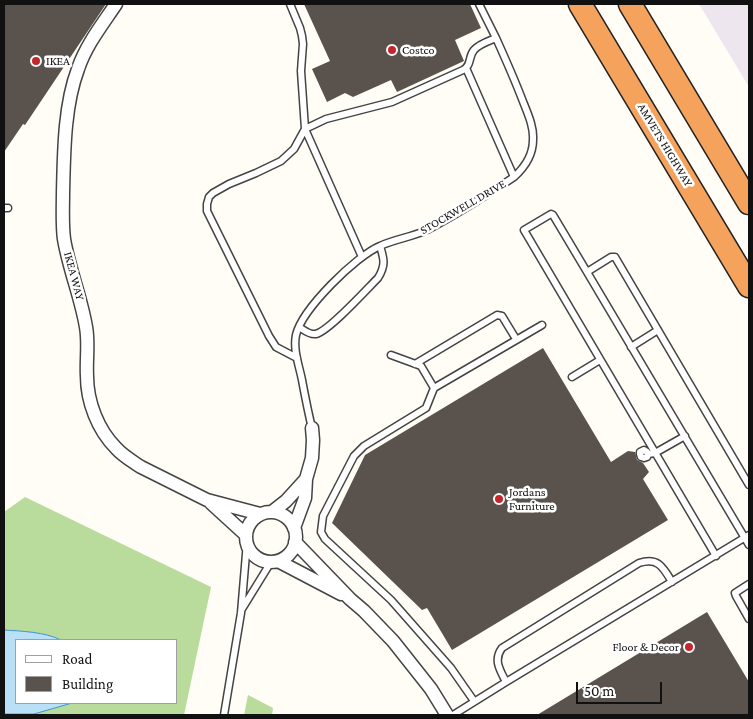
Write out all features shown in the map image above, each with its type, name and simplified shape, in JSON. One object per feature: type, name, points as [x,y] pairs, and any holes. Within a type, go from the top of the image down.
[{"type":"highway","name":"AMVETS HIGHWAY","points":[[580,4],[749,286]]},
{"type":"highway","points":[[630,4],[749,203]]},
{"type":"street","name":"IKEA WAY","points":[[116,4],[89,44],[78,68],[71,93],[66,130],[63,174],[64,238],[84,315],[87,335],[86,378],[88,396],[99,423],[106,436],[116,448],[140,467],[207,500],[222,512],[246,539]]},
{"type":"street","name":"STOCKWELL DRIVE","points":[[294,528],[305,498],[306,479],[313,451],[312,428]]},
{"type":"street","name":"STOCKWELL DRIVE","points":[[266,513],[286,501],[306,479]]},
{"type":"street","name":"IKEA WAY","points":[[207,500],[266,513]]},
{"type":"street","points":[[274,561],[287,556],[291,552],[296,535],[294,528],[286,517],[277,513],[266,513],[252,521],[249,525],[246,539],[250,550],[255,556],[263,560],[274,561],[350,599]]},
{"type":"street","points":[[295,542],[398,646],[431,689],[447,715]]},
{"type":"lane","points":[[290,4],[302,36],[303,44],[301,71],[304,129],[362,257]]},
{"type":"lane","name":"STOCKWELL DRIVE","points":[[312,428],[297,358],[296,343],[299,326],[307,312],[362,257],[380,246],[426,230],[514,177],[524,167],[528,159],[533,136],[529,119],[509,66],[479,4]]},
{"type":"lane","points":[[297,358],[276,348],[269,336],[207,211],[209,197],[219,189],[281,161],[294,149],[304,129],[326,118],[392,102],[466,68],[474,50],[478,46],[496,38]]},
{"type":"lane","points":[[466,68],[514,177]]},
{"type":"lane","points":[[716,556],[652,454],[524,230],[550,214],[747,537],[749,545]]},
{"type":"lane","points":[[299,326],[310,334],[316,334],[332,325],[378,278],[384,263],[380,246]]},
{"type":"lane","points":[[587,272],[613,256],[749,484]]},
{"type":"lane","points":[[415,364],[497,314],[502,316],[516,339]]},
{"type":"lane","points":[[474,701],[451,668],[391,600],[325,539],[321,532],[323,516],[354,456],[364,446],[426,408],[434,388],[542,325]]},
{"type":"lane","points":[[631,347],[658,330]]},
{"type":"lane","points":[[390,355],[421,366],[434,388]]},
{"type":"lane","points":[[572,377],[600,360]]},
{"type":"lane","points":[[640,453],[641,457],[647,457],[685,436]]},
{"type":"lane","points":[[453,715],[747,537]]},
{"type":"lane","points":[[224,715],[241,613],[246,539]]},
{"type":"lane","points":[[241,613],[274,561]]},
{"type":"lane","points":[[506,682],[497,661],[498,653],[502,648],[639,564],[646,561],[658,563],[672,582]]},
{"type":"lane","points":[[749,584],[735,593],[749,619]]},
{"type":"shaded area","points":[[699,4],[749,4],[749,87]]},
{"type":"green space","points":[[25,497],[211,587],[184,715],[4,715],[4,512]]},
{"type":"green space","points":[[248,695],[273,708],[272,715],[244,715]]},
{"type":"water","points":[[4,630],[25,631],[59,639],[15,639],[15,704],[69,704],[34,714],[4,714]]},
{"type":"building","name":"IKEA","points":[[4,4],[106,4],[25,125],[23,124],[4,152]]},
{"type":"building","name":"Costco","points":[[304,4],[470,4],[481,28],[455,40],[464,61],[397,92],[391,80],[353,97],[345,93],[327,102],[312,69],[330,61]]},
{"type":"building","name":"Jordans Furniture","points":[[543,348],[611,462],[628,451],[635,452],[637,460],[643,463],[649,472],[643,479],[668,520],[452,650],[427,608],[422,610],[332,523],[365,455]]},
{"type":"building","name":"Floor & Decor","points":[[707,612],[749,682],[749,715],[537,715]]},
{"type":"place","name":"Costco","points":[[392,50]]},
{"type":"place","name":"IKEA","points":[[36,61]]},
{"type":"place","name":"Jordans Furniture","points":[[499,499]]},
{"type":"place","name":"Floor & Decor","points":[[689,647]]}]
